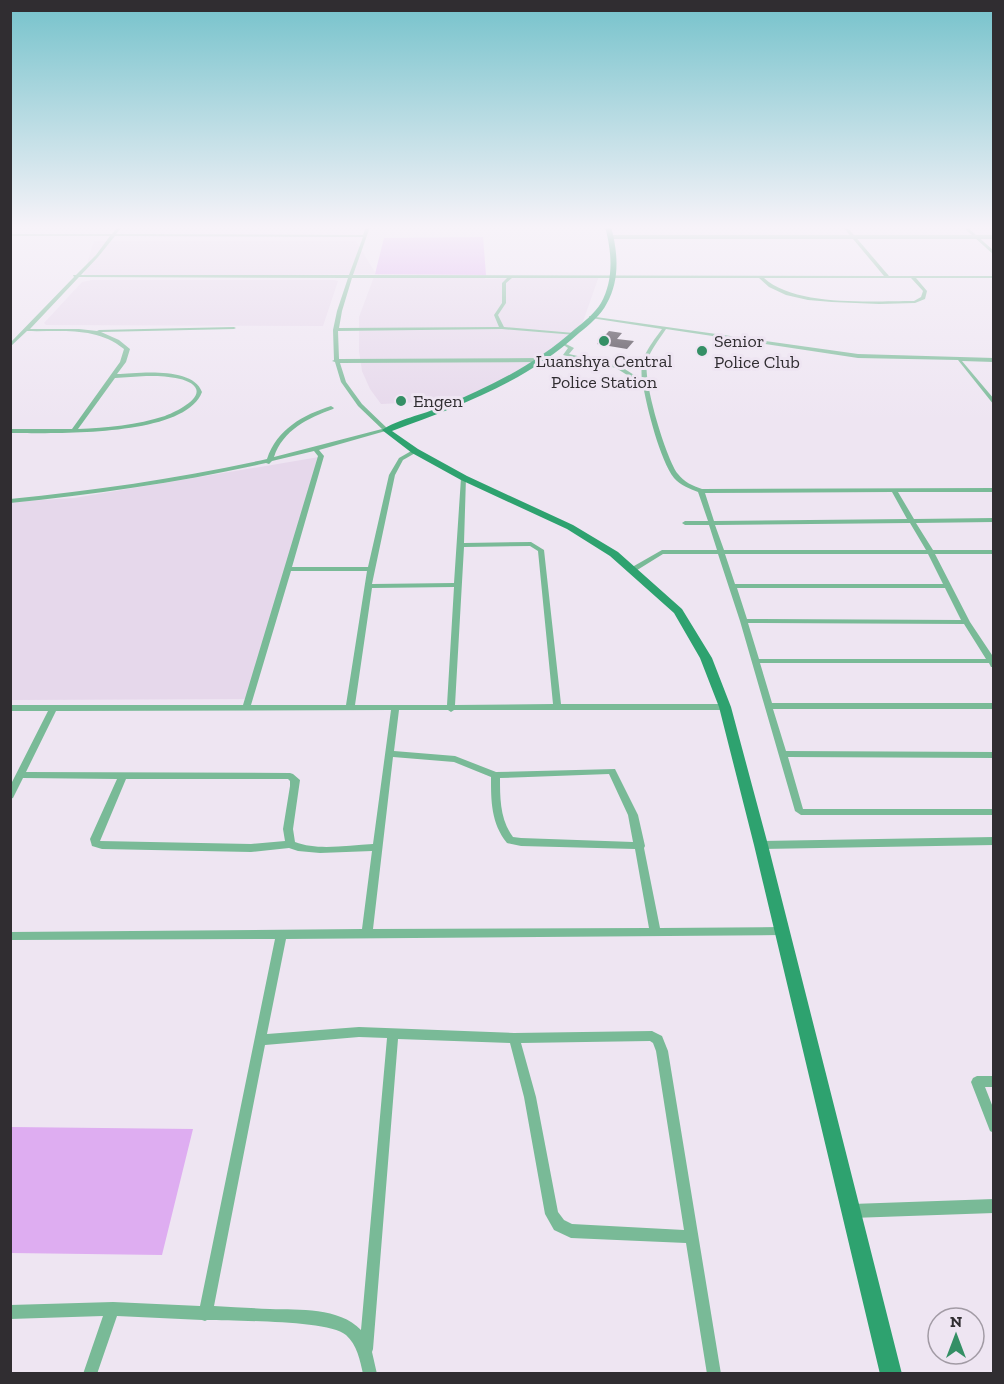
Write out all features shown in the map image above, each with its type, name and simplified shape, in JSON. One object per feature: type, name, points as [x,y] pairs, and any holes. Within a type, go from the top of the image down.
[{"type":"main road","points":[[386,430],[494,387],[540,360],[564,344],[598,313],[608,292]]},
{"type":"main road","points":[[413,450],[406,441],[406,433],[421,418]]},
{"type":"main road","points":[[386,430],[413,450],[464,478],[570,527],[614,554],[678,611],[706,658],[725,707],[761,844],[891,1374]]},
{"type":"street","points":[[10,346],[61,292]]},
{"type":"street","points":[[347,292],[335,330],[335,361],[342,380],[356,403],[386,430]]},
{"type":"street","points":[[502,328],[496,315],[504,303],[504,292]]},
{"type":"street","points":[[786,292],[832,302],[848,303],[915,302],[922,298],[925,292]]},
{"type":"street","points":[[591,317],[858,356],[960,361],[993,360]]},
{"type":"street","points":[[25,330],[234,328]]},
{"type":"street","points":[[335,330],[502,328],[574,334]]},
{"type":"street","points":[[664,329],[644,362],[643,373],[658,432],[676,477],[701,492],[993,490]]},
{"type":"street","points":[[74,431],[127,355],[127,349],[121,342],[95,331]]},
{"type":"street","points":[[10,339],[17,338]]},
{"type":"street","points":[[564,344],[571,348],[566,355],[618,367],[646,384]]},
{"type":"street","points":[[335,361],[540,360]]},
{"type":"street","points":[[960,361],[993,403]]},
{"type":"street","points":[[10,432],[114,428],[155,420],[183,411],[195,403],[198,397],[198,389],[193,383],[176,376],[114,376]]},
{"type":"street","points":[[269,462],[284,432],[305,417],[331,408]]},
{"type":"street","points":[[10,501],[156,484],[269,462],[386,430]]},
{"type":"street","points":[[246,708],[290,568],[320,457],[316,450]]},
{"type":"street","points":[[350,708],[371,569],[394,468],[413,450]]},
{"type":"street","points":[[451,709],[464,478]]},
{"type":"street","points":[[894,491],[930,551],[966,622],[992,663]]},
{"type":"street","points":[[701,492],[744,621],[798,809],[801,812],[993,812]]},
{"type":"street","points":[[685,523],[993,520]]},
{"type":"street","points":[[460,545],[531,544],[541,549],[557,706]]},
{"type":"street","points":[[632,570],[662,552],[993,552]]},
{"type":"street","points":[[290,568],[371,569]]},
{"type":"street","points":[[369,586],[458,585]]},
{"type":"street","points":[[733,586],[947,586]]},
{"type":"street","points":[[744,621],[966,622]]},
{"type":"street","points":[[755,662],[992,663]]},
{"type":"street","points":[[770,706],[993,706]]},
{"type":"street","points":[[10,708],[725,707]]},
{"type":"street","points":[[367,933],[395,708]]},
{"type":"street","points":[[10,796],[53,709]]},
{"type":"street","points":[[389,754],[455,759],[495,775],[612,771],[630,806],[640,846],[655,931]]},
{"type":"street","points":[[783,754],[993,755]]},
{"type":"street","points":[[20,775],[290,776],[295,780],[288,829],[290,844]]},
{"type":"street","points":[[123,775],[94,839],[95,843],[250,848],[290,844],[308,848],[378,847]]},
{"type":"street","points":[[495,775],[496,804],[500,825],[510,840],[640,846]]},
{"type":"street","points":[[761,844],[993,841]]},
{"type":"street","points":[[10,936],[781,931]]},
{"type":"street","points":[[205,1314],[281,936]]},
{"type":"street","points":[[260,1040],[359,1032],[514,1038],[645,1035],[658,1040],[714,1374]]},
{"type":"street","points":[[370,1374],[366,1349],[393,1033]]},
{"type":"street","points":[[514,1038],[530,1096],[552,1214],[560,1225],[571,1231],[691,1237]]},
{"type":"street","points":[[993,1081],[977,1082],[993,1127]]},
{"type":"street","points":[[852,1211],[993,1206]]},
{"type":"street","points":[[10,1312],[113,1310],[333,1320],[355,1332],[366,1349]]},
{"type":"street","points":[[90,1374],[113,1310]]},
{"type":"shaded area","points":[[73,292],[334,292],[323,326],[46,325],[44,323]]},
{"type":"shaded area","points":[[368,292],[594,292],[579,333],[524,369],[462,400],[381,404],[370,389],[362,371],[359,351],[359,317]]},
{"type":"shaded area","points":[[319,457],[250,699],[11,700],[11,502],[74,498]]},
{"type":"shaded area","points":[[11,1127],[193,1129],[162,1255],[11,1253]]},
{"type":"building","name":"Luanshya Central Police Station","points":[[609,331],[622,333],[617,339],[634,341],[627,349],[597,344]]},
{"type":"place","name":"Luanshya Central Police Station","points":[[604,341]]},
{"type":"place","name":"Senior Police Club","points":[[702,351]]},
{"type":"place","name":"Engen","points":[[401,401]]}]
